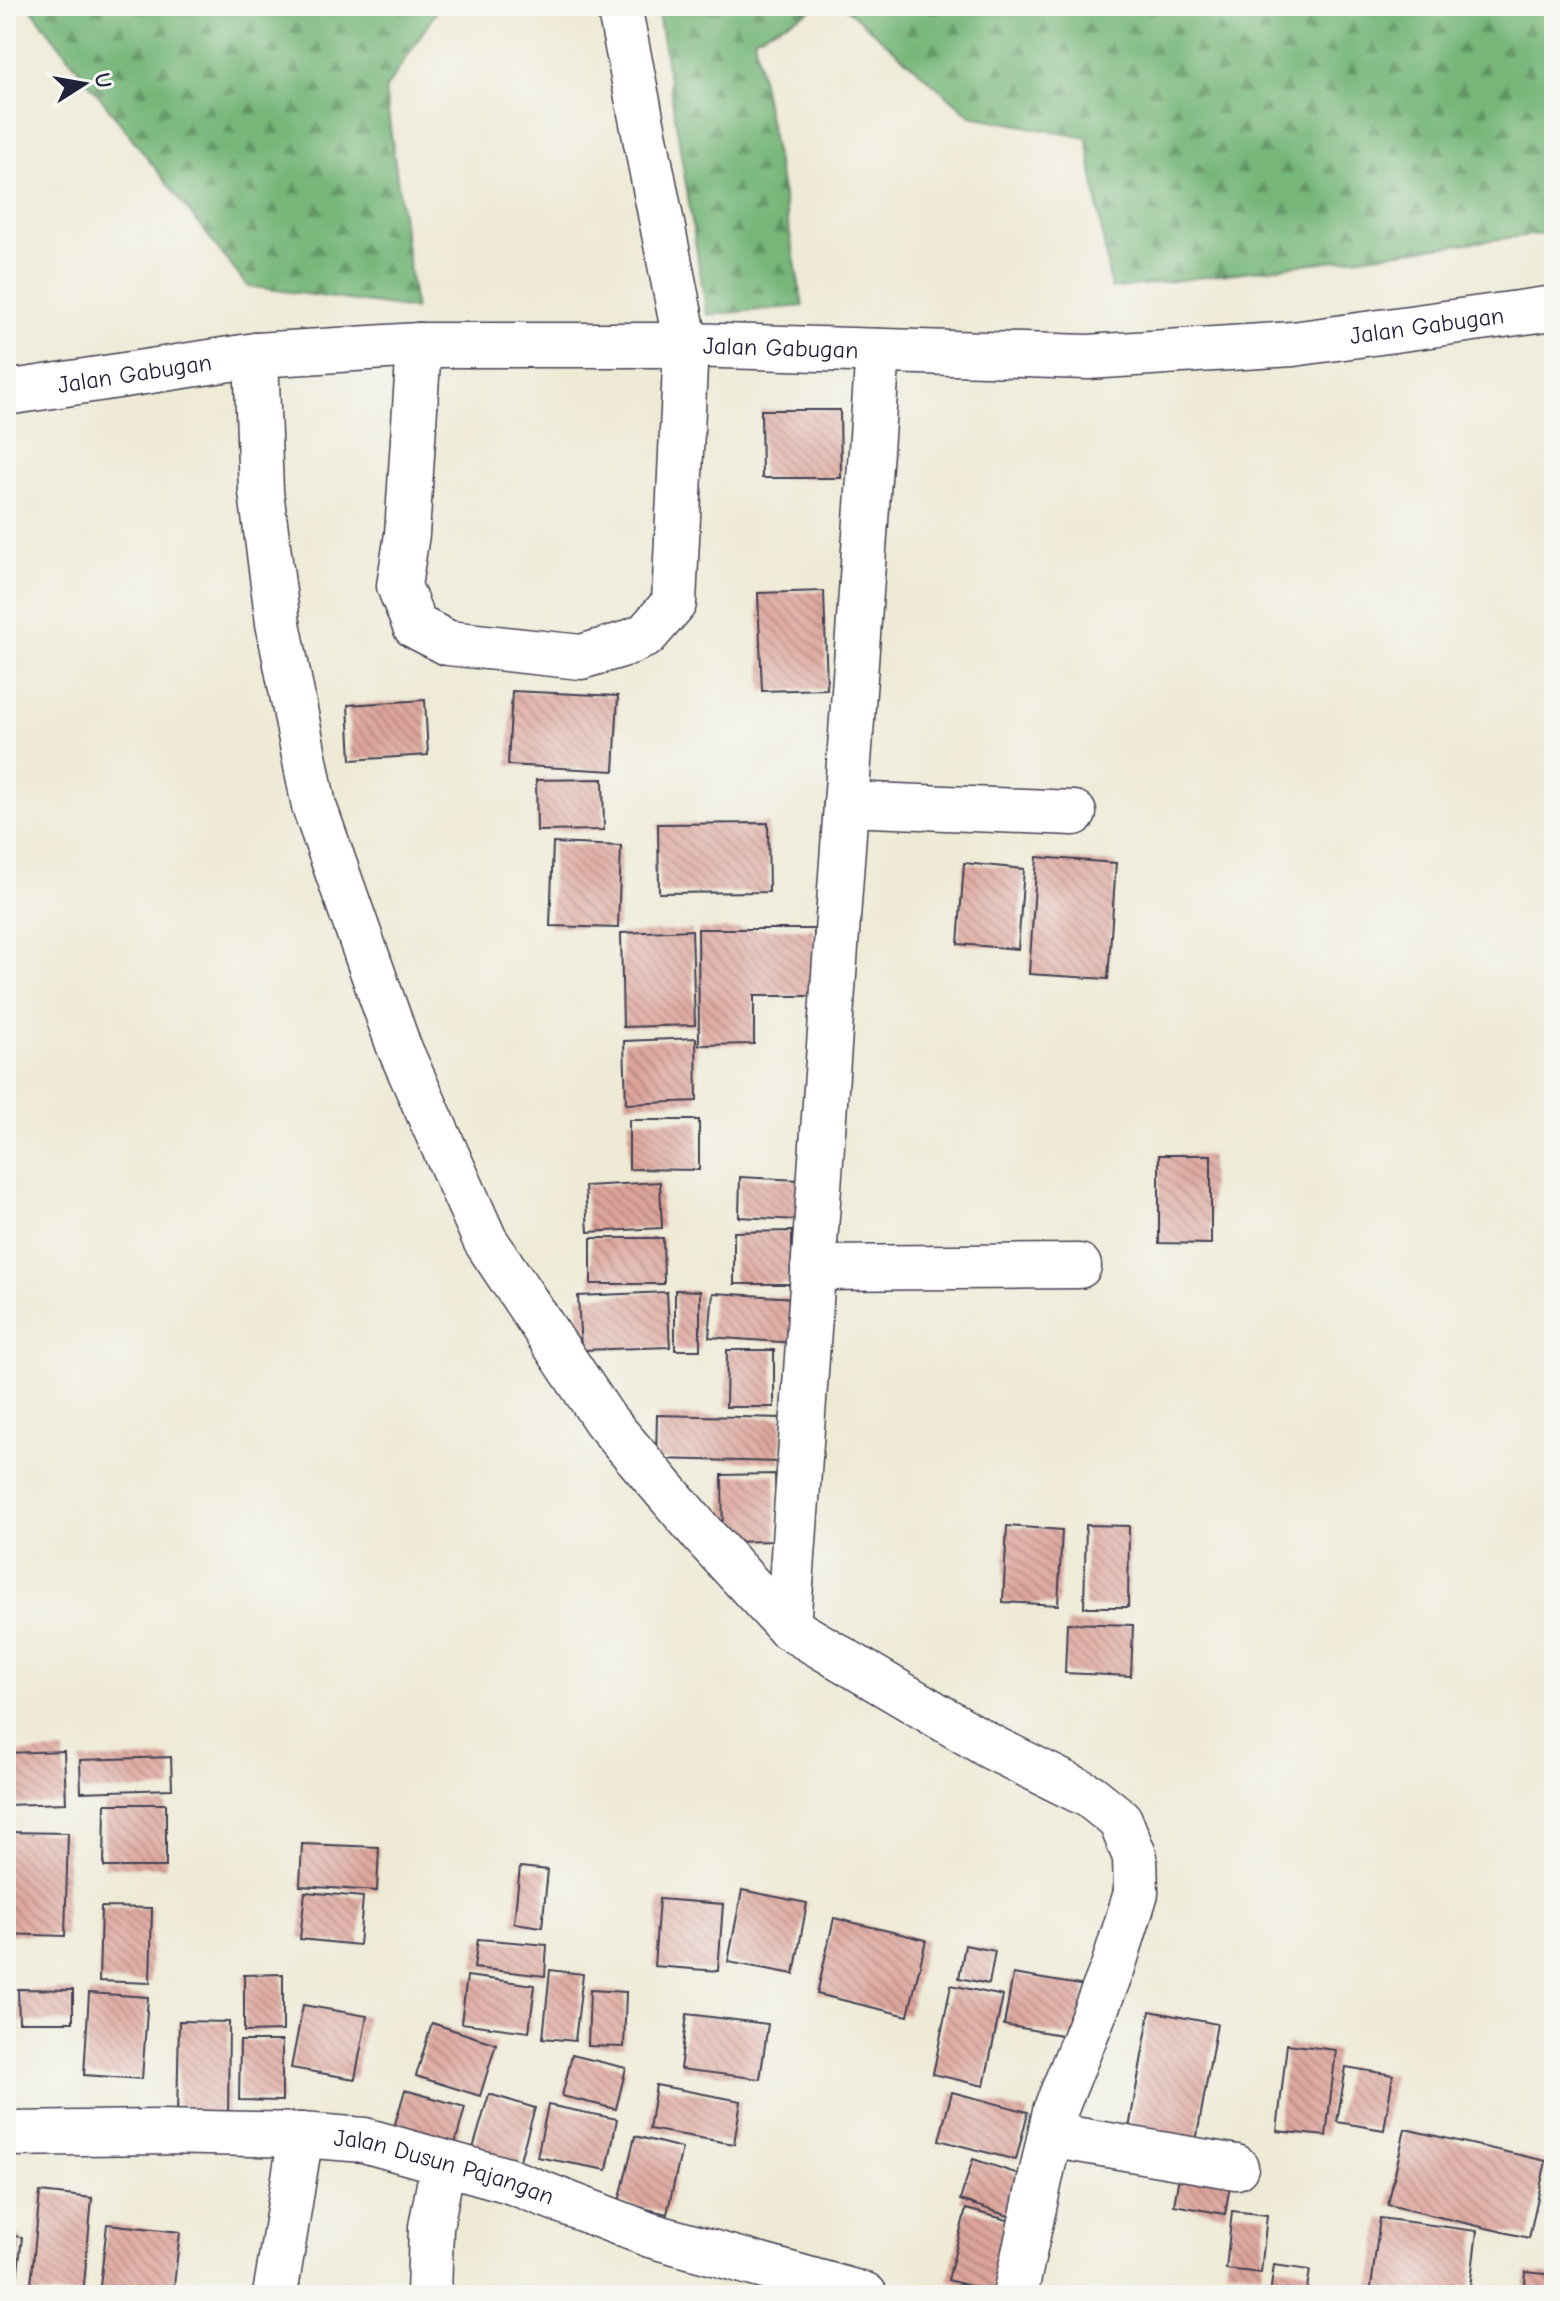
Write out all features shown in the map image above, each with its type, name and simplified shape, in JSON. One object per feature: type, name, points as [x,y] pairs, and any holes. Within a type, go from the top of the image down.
[{"type":"street","points":[[419,345],[407,534],[399,586],[415,626],[448,643],[581,657],[646,635],[674,603],[686,345],[619,6]]},
{"type":"street","name":"Jalan Gabugan","points":[[6,393],[256,355],[419,345],[686,345],[1088,357],[1293,344],[1554,308]]},
{"type":"street","points":[[788,1627],[878,351]]},
{"type":"street","points":[[256,355],[263,507],[278,623],[314,806],[399,1047],[485,1240],[596,1407],[704,1536],[788,1627],[991,1747],[1090,1796],[1120,1820],[1135,1857],[1136,1893],[1113,1967],[1055,2111],[1015,2295]]},
{"type":"street","points":[[846,804],[1074,813]]},
{"type":"street","points":[[813,1268],[1079,1266]]},
{"type":"street","name":"Jalan Dusun Pajangan","points":[[6,2134],[159,2132],[301,2135],[364,2140],[507,2180],[650,2235],[865,2295]]},
{"type":"street","points":[[275,2295],[301,2135]]},
{"type":"street","points":[[1050,2135],[1236,2167]]},
{"type":"street","points":[[429,2295],[431,2227],[443,2163]]},
{"type":"green space","points":[[29,6],[440,6],[385,90],[415,309],[247,286]]},
{"type":"green space","points":[[657,6],[820,6],[754,38],[803,306],[707,315]]},
{"type":"green space","points":[[843,6],[1554,6],[1554,232],[1111,289],[1087,138],[971,116]]},
{"type":"building","points":[[761,410],[840,410],[841,478],[762,478]]},
{"type":"building","points":[[824,591],[827,689],[762,691],[758,593]]},
{"type":"building","points":[[512,691],[618,696],[614,771],[508,765]]},
{"type":"building","points":[[425,700],[428,755],[351,760],[348,705]]},
{"type":"building","points":[[603,779],[604,830],[537,831],[536,780]]},
{"type":"building","points":[[768,823],[769,892],[659,893],[658,824]]},
{"type":"building","points":[[553,843],[621,846],[618,928],[550,926]]},
{"type":"building","points":[[1037,857],[1116,863],[1108,979],[1029,974]]},
{"type":"building","points":[[964,863],[1024,869],[1018,949],[958,944]]},
{"type":"building","points":[[698,929],[814,929],[815,996],[754,996],[754,1044],[699,1045]]},
{"type":"building","points":[[692,930],[695,1025],[623,1027],[621,933]]},
{"type":"building","points":[[696,1038],[697,1101],[626,1104],[624,1041]]},
{"type":"building","points":[[629,1120],[699,1120],[699,1170],[629,1169]]},
{"type":"building","points":[[1159,1155],[1211,1155],[1211,1244],[1159,1243]]},
{"type":"building","points":[[740,1177],[800,1180],[799,1220],[739,1217]]},
{"type":"building","points":[[660,1182],[662,1228],[588,1232],[585,1186]]},
{"type":"building","points":[[792,1231],[792,1284],[734,1284],[734,1232]]},
{"type":"building","points":[[591,1238],[663,1238],[664,1284],[591,1284]]},
{"type":"building","points":[[675,1290],[700,1291],[700,1350],[675,1350]]},
{"type":"building","points":[[667,1292],[670,1347],[581,1350],[578,1296]]},
{"type":"building","points":[[713,1293],[797,1298],[794,1343],[709,1337]]},
{"type":"building","points":[[727,1350],[774,1350],[774,1407],[726,1407]]},
{"type":"building","points":[[657,1415],[782,1418],[781,1462],[656,1459]]},
{"type":"building","points":[[775,1474],[777,1541],[723,1542],[722,1475]]},
{"type":"building","points":[[1086,1525],[1129,1526],[1128,1607],[1084,1607]]},
{"type":"building","points":[[1007,1526],[1062,1530],[1058,1605],[1003,1602]]},
{"type":"building","points":[[1067,1623],[1133,1625],[1131,1676],[1065,1673]]},
{"type":"building","points":[[64,1751],[66,1803],[6,1805],[6,1753]]},
{"type":"building","points":[[171,1757],[172,1789],[81,1792],[80,1760]]},
{"type":"building","points":[[105,1804],[166,1804],[166,1867],[104,1867]]},
{"type":"building","points":[[6,1832],[68,1833],[65,1936],[6,1934]]},
{"type":"building","points":[[302,1844],[379,1847],[377,1891],[300,1886]]},
{"type":"building","points":[[520,1867],[548,1870],[542,1927],[514,1923]]},
{"type":"building","points":[[742,1890],[807,1903],[794,1974],[728,1962]]},
{"type":"building","points":[[305,1892],[363,1897],[359,1945],[300,1939]]},
{"type":"building","points":[[659,1899],[723,1904],[718,1971],[654,1966]]},
{"type":"building","points":[[101,1907],[152,1908],[150,1983],[99,1981]]},
{"type":"building","points":[[834,1918],[926,1940],[908,2016],[817,1994]]},
{"type":"building","points":[[478,1939],[547,1945],[545,1976],[474,1968]]},
{"type":"building","points":[[965,1945],[995,1951],[989,1984],[959,1978]]},
{"type":"building","points":[[550,1970],[583,1974],[575,2041],[543,2038]]},
{"type":"building","points":[[283,1974],[283,2031],[244,2032],[244,1975]]},
{"type":"building","points":[[1013,1974],[1086,1986],[1078,2038],[1004,2025]]},
{"type":"building","points":[[467,1976],[535,1985],[529,2032],[461,2023]]},
{"type":"building","points":[[951,1985],[1003,1996],[984,2086],[933,2074]]},
{"type":"building","points":[[18,1989],[73,1990],[73,2022],[19,2022]]},
{"type":"building","points":[[590,1990],[626,1992],[624,2047],[588,2046]]},
{"type":"building","points":[[89,1993],[148,1997],[142,2079],[84,2075]]},
{"type":"building","points":[[303,2005],[367,2016],[355,2079],[291,2068]]},
{"type":"building","points":[[1150,2011],[1217,2024],[1195,2147],[1128,2134]]},
{"type":"building","points":[[687,2014],[768,2024],[760,2079],[680,2069]]},
{"type":"building","points":[[179,2021],[229,2022],[228,2119],[177,2117]]},
{"type":"building","points":[[432,2023],[496,2044],[480,2096],[416,2076]]},
{"type":"building","points":[[240,2041],[282,2041],[282,2101],[239,2100]]},
{"type":"building","points":[[1287,2044],[1336,2050],[1326,2136],[1277,2131]]},
{"type":"building","points":[[572,2055],[626,2068],[616,2109],[562,2096]]},
{"type":"building","points":[[1346,2067],[1393,2075],[1384,2130],[1337,2122]]},
{"type":"building","points":[[656,2085],[741,2101],[734,2144],[649,2129]]},
{"type":"building","points":[[405,2090],[465,2107],[453,2152],[392,2134]]},
{"type":"building","points":[[952,2092],[1028,2112],[1016,2160],[939,2140]]},
{"type":"building","points":[[489,2094],[535,2108],[516,2173],[470,2159]]},
{"type":"building","points":[[548,2105],[617,2119],[607,2170],[537,2157]]},
{"type":"building","points":[[1405,2129],[1546,2161],[1529,2238],[1388,2205]]},
{"type":"building","points":[[635,2136],[682,2148],[667,2214],[619,2202]]},
{"type":"building","points":[[973,2159],[1034,2179],[1021,2220],[960,2200]]},
{"type":"building","points":[[1181,2165],[1232,2174],[1225,2214],[1174,2205]]},
{"type":"building","points":[[40,2192],[92,2198],[83,2295],[30,2295]]},
{"type":"building","points":[[966,2209],[1015,2222],[996,2293],[948,2280]]},
{"type":"building","points":[[1232,2211],[1267,2215],[1261,2273],[1226,2269]]},
{"type":"building","points":[[1380,2218],[1477,2231],[1469,2295],[1370,2295]]},
{"type":"building","points":[[107,2224],[180,2232],[173,2295],[99,2295]]},
{"type":"building","points":[[6,2235],[22,2237],[15,2295],[6,2295]]},
{"type":"building","points":[[1274,2265],[1310,2270],[1306,2295],[1270,2295]]},
{"type":"building","points":[[1526,2272],[1554,2275],[1554,2295],[1524,2295]]}]
